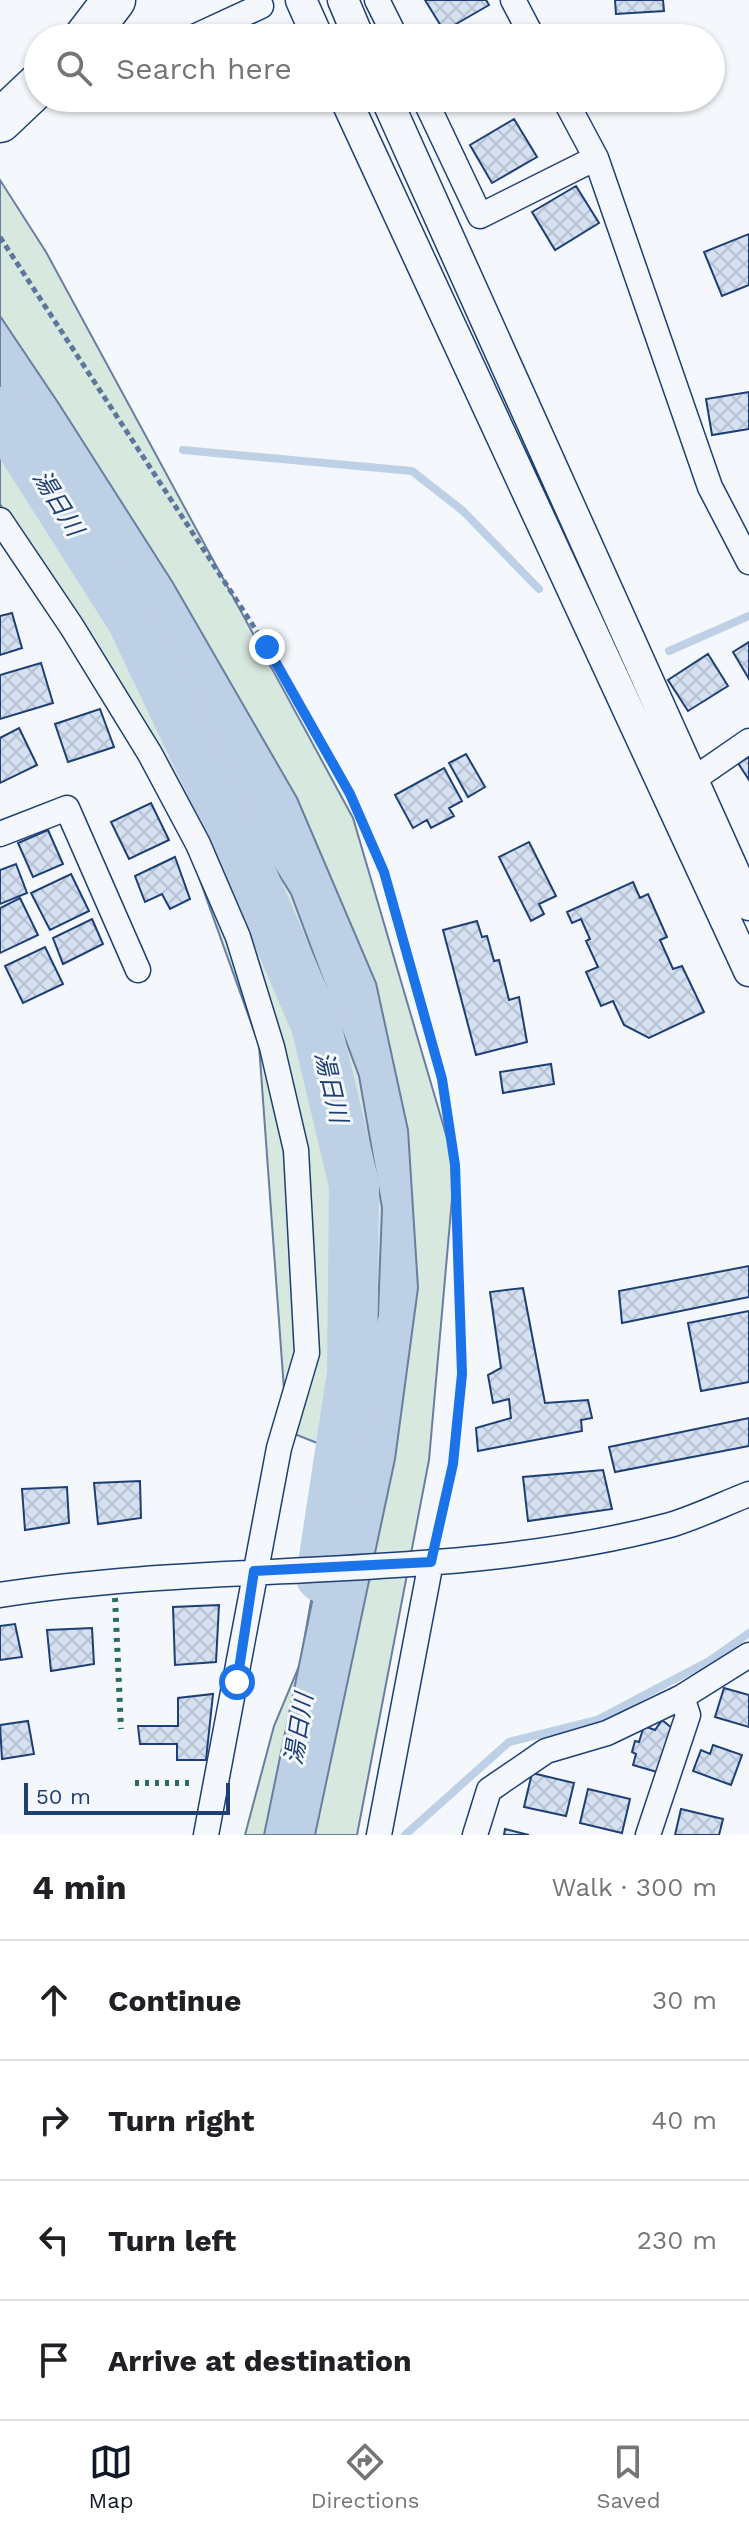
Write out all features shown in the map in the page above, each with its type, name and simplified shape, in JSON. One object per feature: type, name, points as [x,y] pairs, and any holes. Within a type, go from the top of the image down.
[{"type":"highway","points":[[98,24],[114,0]]},
{"type":"highway","points":[[0,121],[24,98]]},
{"type":"street","points":[[301,0],[312,24]]},
{"type":"street","points":[[343,0],[353,24]]},
{"type":"street","points":[[377,0],[389,24]]},
{"type":"street","points":[[513,0],[526,24]]},
{"type":"street","points":[[222,24],[261,6]]},
{"type":"street","points":[[351,112],[749,971]]},
{"type":"street","points":[[392,112],[749,905]]},
{"type":"street","points":[[431,112],[480,216]]},
{"type":"street","points":[[571,112],[596,158],[710,487],[749,562]]},
{"type":"street","points":[[446,237],[480,216],[596,158]]},
{"type":"street","points":[[0,520],[72,627],[150,754],[198,844],[238,937],[272,1047],[296,1150],[307,1353],[279,1448],[260,1571],[206,1835]]},
{"type":"street","points":[[691,781],[749,741]]},
{"type":"street","points":[[0,834],[67,808],[138,970]]},
{"type":"street","points":[[0,1595],[48,1588],[260,1571],[428,1562],[587,1543],[673,1524],[749,1494]]},
{"type":"street","points":[[379,1835],[428,1562]]},
{"type":"street","points":[[475,1835],[489,1790],[546,1751],[607,1733],[682,1697],[749,1655]]},
{"type":"street","points":[[648,1835],[688,1715],[682,1697]]},
{"type":"path","points":[[0,237],[267,647],[350,794],[384,872],[442,1079],[455,1165],[462,1374],[453,1464],[428,1562]]},
{"type":"shaded area","points":[[0,180],[46,252],[353,818],[455,1165],[429,1460],[357,1835],[245,1835],[274,1726],[300,1664],[340,1452],[287,1431],[259,1045],[169,794],[0,504]]},
{"type":"water","points":[[0,316],[173,583],[297,798],[376,983],[408,1130],[418,1288],[395,1459],[315,1835],[264,1835],[331,1510],[378,1315],[382,1208],[359,1076],[291,894],[223,786],[0,401]]},
{"type":"building","points":[[425,0],[486,0],[489,5],[456,24],[440,24]]},
{"type":"building","points":[[615,0],[663,0],[664,11],[616,14]]},
{"type":"building","points":[[514,119],[537,157],[492,183],[470,145]]},
{"type":"building","points":[[576,186],[599,223],[555,250],[532,212]]},
{"type":"building","points":[[749,234],[749,285],[722,296],[704,252]]},
{"type":"building","points":[[749,392],[749,429],[712,435],[706,399]]},
{"type":"building","points":[[12,613],[22,648],[0,655],[0,616]]},
{"type":"building","points":[[749,642],[749,679],[733,652]]},
{"type":"building","points":[[708,654],[728,686],[688,711],[668,680]]},
{"type":"building","points":[[41,663],[53,703],[0,719],[0,675]]},
{"type":"building","points":[[100,709],[114,747],[68,762],[55,724]]},
{"type":"building","points":[[19,728],[37,765],[0,783],[0,738]]},
{"type":"building","points":[[466,754],[485,787],[468,797],[449,763]]},
{"type":"building","points":[[749,757],[749,780],[738,763]]},
{"type":"building","points":[[444,768],[462,801],[449,808],[454,816],[431,828],[427,820],[413,828],[395,795]]},
{"type":"building","points":[[151,803],[169,840],[129,859],[111,822]]},
{"type":"building","points":[[48,830],[63,864],[33,877],[18,843]]},
{"type":"building","points":[[529,842],[556,896],[539,904],[544,914],[531,921],[499,857]]},
{"type":"building","points":[[175,857],[190,899],[170,909],[162,894],[145,902],[135,876]]},
{"type":"building","points":[[16,864],[27,893],[0,904],[0,870]]},
{"type":"building","points":[[71,874],[89,911],[50,930],[31,893]]},
{"type":"building","points":[[633,882],[640,898],[648,894],[667,937],[660,940],[673,969],[682,966],[704,1012],[649,1038],[624,1025],[613,1001],[601,1006],[586,972],[598,967],[586,941],[590,939],[581,919],[572,923],[567,912]]},
{"type":"building","points":[[20,898],[38,935],[0,953],[0,908]]},
{"type":"building","points":[[92,919],[103,944],[63,964],[53,938]]},
{"type":"building","points":[[477,921],[482,937],[487,936],[494,961],[499,960],[509,1000],[519,997],[527,1042],[476,1055],[443,930]]},
{"type":"building","points":[[45,947],[63,984],[23,1003],[5,966]]},
{"type":"building","points":[[551,1064],[554,1084],[503,1093],[500,1072]]},
{"type":"building","points":[[749,1266],[749,1297],[622,1323],[619,1291]]},
{"type":"building","points":[[523,1288],[545,1403],[588,1400],[592,1418],[581,1420],[582,1431],[478,1451],[476,1428],[511,1418],[509,1399],[493,1403],[488,1375],[501,1368],[490,1292]]},
{"type":"building","points":[[749,1311],[749,1382],[701,1391],[688,1323]]},
{"type":"building","points":[[749,1418],[749,1446],[615,1472],[609,1447]]},
{"type":"building","points":[[603,1470],[612,1509],[528,1521],[523,1477]]},
{"type":"building","points":[[140,1481],[141,1518],[98,1524],[94,1483]]},
{"type":"building","points":[[67,1487],[69,1523],[25,1530],[22,1489]]},
{"type":"building","points":[[219,1605],[216,1662],[175,1665],[173,1607]]},
{"type":"building","points":[[15,1624],[22,1657],[0,1660],[0,1626]]},
{"type":"building","points":[[92,1628],[94,1664],[51,1671],[47,1630]]},
{"type":"building","points":[[724,1688],[749,1695],[749,1727],[715,1717]]},
{"type":"building","points":[[213,1694],[206,1760],[177,1760],[177,1744],[140,1744],[138,1726],[178,1726],[178,1698]]},
{"type":"building","points":[[662,1720],[672,1728],[657,1772],[633,1765],[635,1741],[639,1742],[644,1726],[655,1730]]},
{"type":"building","points":[[28,1721],[34,1754],[2,1759],[0,1725]]},
{"type":"building","points":[[713,1745],[742,1755],[731,1785],[693,1771],[701,1750],[710,1754]]},
{"type":"building","points":[[532,1773],[574,1783],[566,1816],[524,1807]]},
{"type":"building","points":[[588,1789],[630,1799],[622,1833],[580,1823]]},
{"type":"building","points":[[681,1809],[723,1819],[719,1835],[675,1835]]},
{"type":"building","points":[[505,1829],[529,1835],[504,1835]]},
{"type":"waterway","name":"湯日川","points":[[0,412],[132,620],[237,841],[316,1025],[354,1185],[352,1373],[321,1577]]},
{"type":"waterway","points":[[183,450],[412,471],[463,511],[539,589]]},
{"type":"waterway","points":[[669,651],[749,616]]},
{"type":"waterway","points":[[405,1835],[509,1742],[597,1720],[709,1661],[749,1633]]},
{"type":"hedge","points":[[115,1598],[121,1729]]},
{"type":"hedge","points":[[135,1783],[195,1783]]},
{"type":"route","points":[[237,1682],[254,1571],[431,1562],[453,1464],[462,1374],[455,1165],[442,1079],[384,872],[350,794],[267,647]]}]
